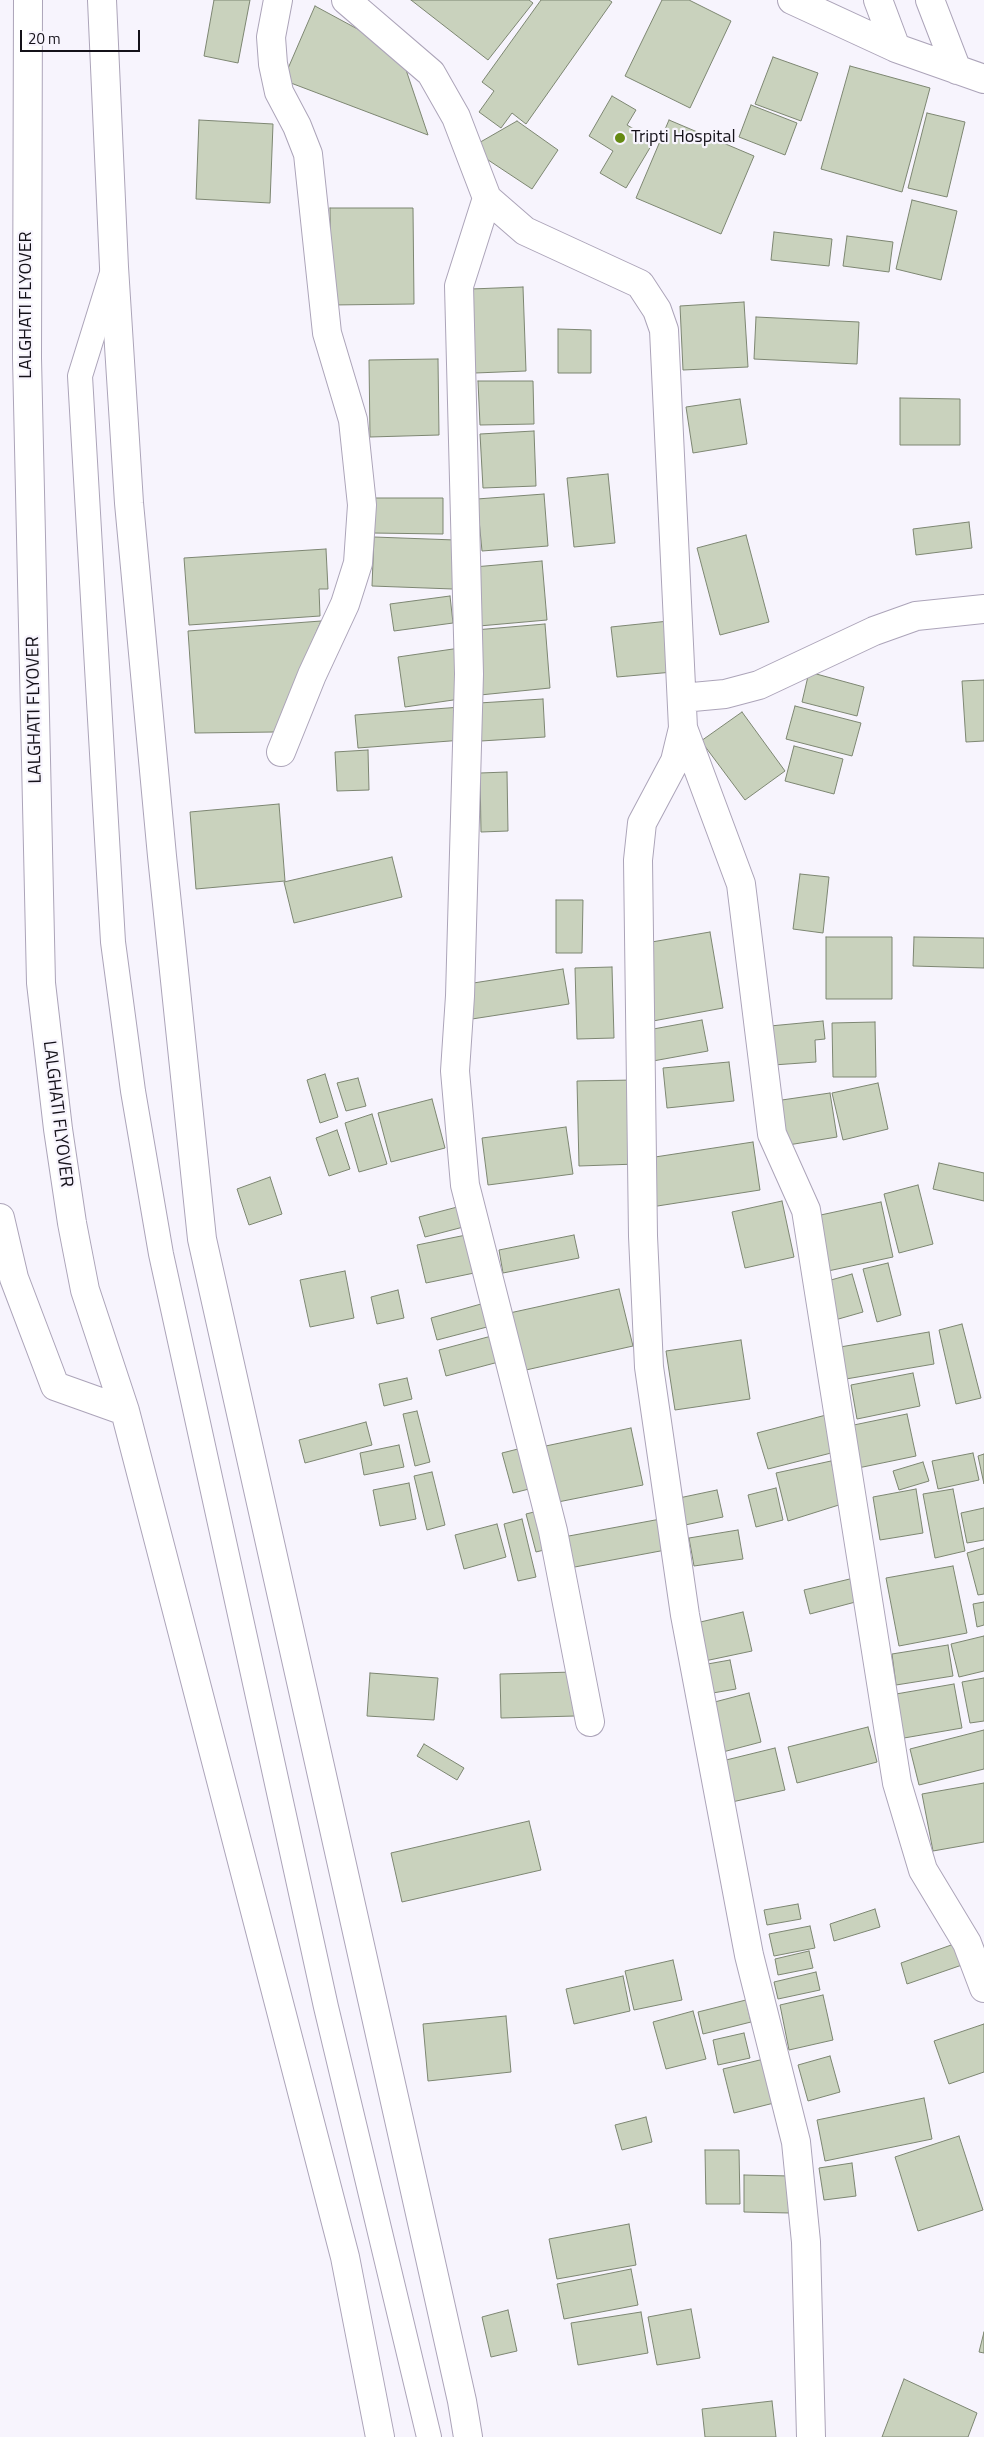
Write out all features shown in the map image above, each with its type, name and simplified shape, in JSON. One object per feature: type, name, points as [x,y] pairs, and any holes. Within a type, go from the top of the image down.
[{"type":"street","name":"LALGHATI FLYOVER","points":[[28,0],[26,358],[41,983],[58,1129],[72,1223],[85,1290],[124,1410],[345,2257],[380,2437]]},
{"type":"street","points":[[278,0],[271,37],[272,64],[278,92],[297,126],[308,154],[328,333],[353,420],[362,505],[358,563],[350,588],[281,752]]},
{"type":"street","points":[[346,0],[431,73],[456,117],[487,198],[525,231],[640,284],[657,310],[664,330],[683,728],[675,761],[642,824],[638,860],[643,1226],[648,1367],[684,1615],[743,1926],[796,2142],[806,2242],[811,2437]]},
{"type":"street","points":[[792,0],[896,48],[984,79]]},
{"type":"street","points":[[878,0],[896,48]]},
{"type":"street","points":[[930,0],[957,70]]},
{"type":"street","points":[[103,1],[114,267],[130,513],[161,846],[202,1239],[462,2402],[468,2437]]},
{"type":"street","points":[[487,198],[460,286],[469,674],[460,996],[455,1071],[465,1185],[552,1531],[590,1722]]},
{"type":"street","points":[[682,698],[725,694],[760,685],[874,631],[916,616],[949,611],[984,609]]},
{"type":"street","points":[[683,728],[741,884],[772,1134],[806,1210],[897,1782],[923,1870],[976,1942],[984,1988]]},
{"type":"street","points":[[0,1218],[14,1278],[55,1386],[124,1410]]},
{"type":"lane","points":[[114,267],[80,376],[114,942],[133,1091],[161,1254],[305,1910],[429,2437]]},
{"type":"building","points":[[214,0],[250,0],[238,63],[204,56]]},
{"type":"building","points":[[411,0],[529,0],[533,3],[488,60]]},
{"type":"building","points":[[541,0],[609,0],[612,2],[526,124],[512,113],[501,128],[479,112],[494,91],[482,82]]},
{"type":"building","points":[[662,0],[689,0],[731,21],[690,108],[625,76]]},
{"type":"building","points":[[315,6],[400,52],[428,135],[283,80]]},
{"type":"building","points":[[773,57],[818,73],[801,121],[755,104]]},
{"type":"building","points":[[850,66],[930,88],[902,192],[821,169]]},
{"type":"building","points":[[612,96],[636,110],[627,125],[654,141],[626,188],[600,173],[613,151],[589,136]]},
{"type":"building","points":[[751,105],[797,123],[785,155],[739,137]]},
{"type":"building","points":[[927,113],[965,122],[947,197],[908,188]]},
{"type":"building","points":[[199,120],[273,124],[270,203],[196,199]]},
{"type":"building","points":[[669,120],[754,156],[721,234],[636,198]]},
{"type":"building","points":[[517,121],[558,150],[532,189],[470,148]]},
{"type":"building","points":[[912,200],[957,211],[941,280],[896,269]]},
{"type":"building","points":[[330,208],[413,208],[414,304],[331,305]]},
{"type":"building","points":[[774,232],[832,239],[829,266],[771,260]]},
{"type":"building","points":[[847,236],[893,242],[889,272],[843,266]]},
{"type":"building","points":[[523,287],[526,371],[475,373],[471,289]]},
{"type":"building","points":[[744,302],[748,367],[683,370],[680,306]]},
{"type":"building","points":[[756,317],[859,322],[857,364],[754,359]]},
{"type":"building","points":[[558,329],[591,330],[591,373],[558,373]]},
{"type":"building","points":[[438,359],[439,435],[370,437],[369,360]]},
{"type":"building","points":[[478,381],[533,381],[534,424],[480,425]]},
{"type":"building","points":[[900,398],[960,399],[960,445],[900,445]]},
{"type":"building","points":[[740,399],[747,444],[693,453],[686,407]]},
{"type":"building","points":[[534,431],[536,486],[483,488],[480,434]]},
{"type":"building","points":[[608,474],[615,543],[574,547],[567,478]]},
{"type":"building","points":[[544,494],[548,546],[482,551],[477,499]]},
{"type":"building","points":[[372,498],[443,498],[443,534],[372,533]]},
{"type":"building","points":[[969,522],[972,548],[916,555],[913,529]]},
{"type":"building","points":[[746,535],[769,622],[720,635],[697,548]]},
{"type":"building","points":[[374,537],[455,540],[453,589],[372,586]]},
{"type":"building","points":[[326,549],[328,589],[319,589],[320,616],[189,625],[184,558]]},
{"type":"building","points":[[542,561],[547,620],[479,626],[474,567]]},
{"type":"building","points":[[450,596],[453,623],[394,631],[390,604]]},
{"type":"building","points":[[321,621],[274,732],[195,733],[188,631]]},
{"type":"building","points":[[669,621],[673,672],[617,677],[611,627]]},
{"type":"building","points":[[545,624],[550,688],[480,695],[475,630]]},
{"type":"building","points":[[460,648],[467,698],[405,707],[398,657]]},
{"type":"building","points":[[809,672],[864,687],[857,716],[802,702]]},
{"type":"building","points":[[984,680],[984,741],[966,742],[962,681]]},
{"type":"building","points":[[543,699],[545,737],[481,741],[479,703]]},
{"type":"building","points":[[795,706],[861,723],[852,756],[786,739]]},
{"type":"building","points":[[461,707],[463,740],[358,748],[355,715]]},
{"type":"building","points":[[742,712],[785,771],[745,800],[701,741]]},
{"type":"building","points":[[794,746],[843,759],[834,794],[785,781]]},
{"type":"building","points":[[368,750],[369,790],[337,791],[335,752]]},
{"type":"building","points":[[507,772],[508,831],[481,832],[480,773]]},
{"type":"building","points":[[279,804],[285,881],[196,889],[190,812]]},
{"type":"building","points":[[392,857],[402,897],[294,923],[284,882]]},
{"type":"building","points":[[800,874],[829,877],[823,933],[793,929]]},
{"type":"building","points":[[556,900],[583,900],[582,953],[556,953]]},
{"type":"building","points":[[710,932],[723,1008],[653,1021],[640,944]]},
{"type":"building","points":[[826,937],[892,937],[892,999],[826,999]]},
{"type":"building","points":[[914,937],[984,938],[984,968],[913,966]]},
{"type":"building","points":[[612,967],[614,1038],[577,1039],[575,968]]},
{"type":"building","points":[[563,969],[569,1004],[472,1019],[467,984]]},
{"type":"building","points":[[702,1020],[708,1051],[653,1061],[648,1030]]},
{"type":"building","points":[[823,1021],[825,1039],[815,1040],[816,1062],[773,1065],[770,1026]]},
{"type":"building","points":[[875,1022],[876,1077],[833,1077],[832,1023]]},
{"type":"building","points":[[729,1062],[734,1101],[667,1108],[663,1068]]},
{"type":"building","points":[[325,1074],[338,1117],[320,1123],[307,1080]]},
{"type":"building","points":[[358,1078],[366,1106],[346,1111],[337,1083]]},
{"type":"building","points":[[635,1080],[637,1164],[579,1166],[577,1081]]},
{"type":"building","points":[[878,1083],[888,1129],[843,1140],[832,1093]]},
{"type":"building","points":[[830,1093],[837,1137],[782,1146],[775,1101]]},
{"type":"building","points":[[432,1099],[445,1148],[391,1162],[378,1113]]},
{"type":"building","points":[[372,1114],[387,1164],[359,1172],[345,1123]]},
{"type":"building","points":[[566,1127],[573,1174],[488,1185],[482,1138]]},
{"type":"building","points":[[337,1130],[350,1169],[329,1176],[316,1138]]},
{"type":"building","points":[[753,1142],[760,1190],[651,1207],[642,1159]]},
{"type":"building","points":[[939,1163],[984,1173],[984,1201],[933,1189]]},
{"type":"building","points":[[270,1177],[282,1214],[249,1225],[237,1189]]},
{"type":"building","points":[[918,1185],[933,1244],[899,1253],[884,1194]]},
{"type":"building","points":[[782,1201],[794,1257],[745,1268],[732,1212]]},
{"type":"building","points":[[881,1202],[893,1257],[828,1271],[816,1216]]},
{"type":"building","points":[[465,1205],[471,1225],[425,1237],[419,1217]]},
{"type":"building","points":[[471,1234],[479,1272],[426,1283],[417,1245]]},
{"type":"building","points":[[574,1235],[579,1258],[503,1273],[499,1250]]},
{"type":"building","points":[[888,1263],[901,1315],[877,1322],[863,1269]]},
{"type":"building","points":[[345,1271],[354,1318],[310,1327],[300,1280]]},
{"type":"building","points":[[852,1274],[863,1312],[835,1320],[824,1282]]},
{"type":"building","points":[[619,1289],[633,1346],[517,1372],[505,1314]]},
{"type":"building","points":[[398,1290],[404,1318],[377,1324],[371,1297]]},
{"type":"building","points":[[481,1304],[487,1327],[437,1340],[431,1318]]},
{"type":"building","points":[[962,1324],[981,1398],[956,1404],[939,1330]]},
{"type":"building","points":[[929,1332],[934,1364],[846,1379],[840,1347]]},
{"type":"building","points":[[499,1334],[506,1360],[446,1376],[439,1350]]},
{"type":"building","points":[[741,1340],[750,1399],[675,1410],[666,1351]]},
{"type":"building","points":[[913,1373],[920,1406],[857,1419],[851,1385]]},
{"type":"building","points":[[407,1378],[412,1399],[384,1406],[379,1384]]},
{"type":"building","points":[[417,1411],[430,1462],[415,1466],[403,1414]]},
{"type":"building","points":[[830,1414],[839,1451],[768,1469],[757,1433]]},
{"type":"building","points":[[907,1414],[916,1456],[858,1468],[849,1426]]},
{"type":"building","points":[[366,1422],[372,1445],[305,1463],[299,1440]]},
{"type":"building","points":[[631,1428],[643,1485],[553,1503],[541,1447]]},
{"type":"building","points":[[399,1445],[404,1467],[364,1475],[360,1453]]},
{"type":"building","points":[[526,1447],[537,1487],[513,1493],[502,1453]]},
{"type":"building","points":[[973,1453],[979,1480],[938,1489],[932,1461]]},
{"type":"building","points":[[984,1454],[984,1484],[978,1456]]},
{"type":"building","points":[[831,1461],[842,1504],[788,1521],[776,1473]]},
{"type":"building","points":[[923,1462],[929,1481],[899,1490],[893,1471]]},
{"type":"building","points":[[432,1472],[445,1525],[427,1530],[414,1476]]},
{"type":"building","points":[[409,1483],[416,1519],[380,1526],[373,1490]]},
{"type":"building","points":[[776,1488],[783,1520],[756,1527],[748,1495]]},
{"type":"building","points":[[916,1489],[923,1533],[880,1540],[873,1497]]},
{"type":"building","points":[[953,1489],[965,1551],[935,1558],[923,1494]]},
{"type":"building","points":[[717,1490],[723,1517],[685,1525],[679,1498]]},
{"type":"building","points":[[984,1508],[984,1540],[967,1543],[961,1513]]},
{"type":"building","points":[[542,1510],[552,1548],[536,1552],[526,1514]]},
{"type":"building","points":[[666,1518],[671,1549],[564,1569],[558,1538]]},
{"type":"building","points":[[522,1519],[536,1577],[518,1581],[504,1524]]},
{"type":"building","points":[[497,1524],[506,1557],[464,1569],[455,1535]]},
{"type":"building","points":[[738,1530],[743,1559],[694,1566],[689,1538]]},
{"type":"building","points":[[984,1548],[984,1594],[978,1595],[967,1553]]},
{"type":"building","points":[[953,1566],[967,1633],[899,1646],[886,1578]]},
{"type":"building","points":[[858,1577],[863,1600],[810,1614],[804,1590]]},
{"type":"building","points":[[984,1602],[984,1625],[977,1627],[973,1604]]},
{"type":"building","points":[[743,1612],[752,1651],[700,1662],[692,1624]]},
{"type":"building","points":[[984,1636],[984,1671],[959,1677],[951,1644]]},
{"type":"building","points":[[948,1645],[953,1676],[896,1685],[892,1654]]},
{"type":"building","points":[[730,1660],[736,1689],[707,1694],[702,1665]]},
{"type":"building","points":[[574,1672],[575,1716],[501,1718],[500,1674]]},
{"type":"building","points":[[370,1673],[438,1678],[434,1720],[367,1716]]},
{"type":"building","points":[[984,1678],[984,1721],[970,1723],[962,1682]]},
{"type":"building","points":[[954,1684],[962,1728],[904,1738],[896,1694]]},
{"type":"building","points":[[749,1693],[761,1742],[719,1753],[707,1704]]},
{"type":"building","points":[[868,1727],[877,1762],[797,1783],[788,1747]]},
{"type":"building","points":[[984,1730],[984,1769],[919,1785],[910,1749]]},
{"type":"building","points":[[424,1744],[464,1768],[457,1780],[417,1756]]},
{"type":"building","points":[[775,1748],[785,1790],[732,1802],[722,1761]]},
{"type":"building","points":[[984,1783],[984,1842],[933,1851],[922,1794]]},
{"type":"building","points":[[529,1821],[541,1870],[402,1902],[391,1853]]},
{"type":"building","points":[[798,1904],[801,1919],[767,1925],[764,1910]]},
{"type":"building","points":[[875,1909],[880,1927],[834,1941],[830,1924]]},
{"type":"building","points":[[810,1926],[815,1948],[774,1956],[769,1934]]},
{"type":"building","points":[[954,1944],[962,1965],[907,1984],[901,1963]]},
{"type":"building","points":[[809,1951],[813,1968],[778,1975],[775,1959]]},
{"type":"building","points":[[673,1960],[682,2000],[634,2010],[625,1971]]},
{"type":"building","points":[[816,1972],[820,1990],[778,1999],[774,1982]]},
{"type":"building","points":[[623,1976],[630,2011],[574,2024],[566,1989]]},
{"type":"building","points":[[823,1995],[833,2040],[789,2050],[780,2005]]},
{"type":"building","points":[[746,2000],[751,2022],[703,2034],[698,2012]]},
{"type":"building","points":[[693,2011],[706,2059],[666,2069],[653,2022]]},
{"type":"building","points":[[506,2016],[511,2072],[428,2081],[423,2024]]},
{"type":"building","points":[[984,2024],[984,2072],[949,2084],[934,2041]]},
{"type":"building","points":[[744,2033],[750,2058],[718,2065],[713,2040]]},
{"type":"building","points":[[830,2056],[840,2092],[808,2101],[798,2065]]},
{"type":"building","points":[[772,2057],[782,2101],[734,2113],[723,2069]]},
{"type":"building","points":[[924,2098],[932,2139],[825,2161],[817,2120]]},
{"type":"building","points":[[646,2117],[652,2142],[622,2150],[615,2125]]},
{"type":"building","points":[[959,2136],[983,2210],[918,2231],[895,2157]]},
{"type":"building","points":[[705,2150],[739,2150],[740,2204],[706,2204]]},
{"type":"building","points":[[852,2163],[856,2196],[824,2200],[819,2168]]},
{"type":"building","points":[[744,2175],[790,2176],[790,2213],[744,2212]]},
{"type":"building","points":[[629,2224],[636,2265],[557,2279],[549,2239]]},
{"type":"building","points":[[631,2269],[638,2305],[564,2319],[557,2284]]},
{"type":"building","points":[[691,2309],[700,2358],[657,2365],[648,2317]]},
{"type":"building","points":[[508,2310],[517,2351],[491,2357],[482,2317]]},
{"type":"building","points":[[641,2312],[648,2353],[578,2365],[571,2323]]},
{"type":"building","points":[[984,2332],[984,2353],[979,2352]]},
{"type":"building","points":[[904,2379],[977,2413],[968,2437],[882,2437]]},
{"type":"building","points":[[772,2401],[776,2437],[705,2437],[702,2409]]},
{"type":"place","name":"Tripti Hospital","points":[[620,138]]}]
